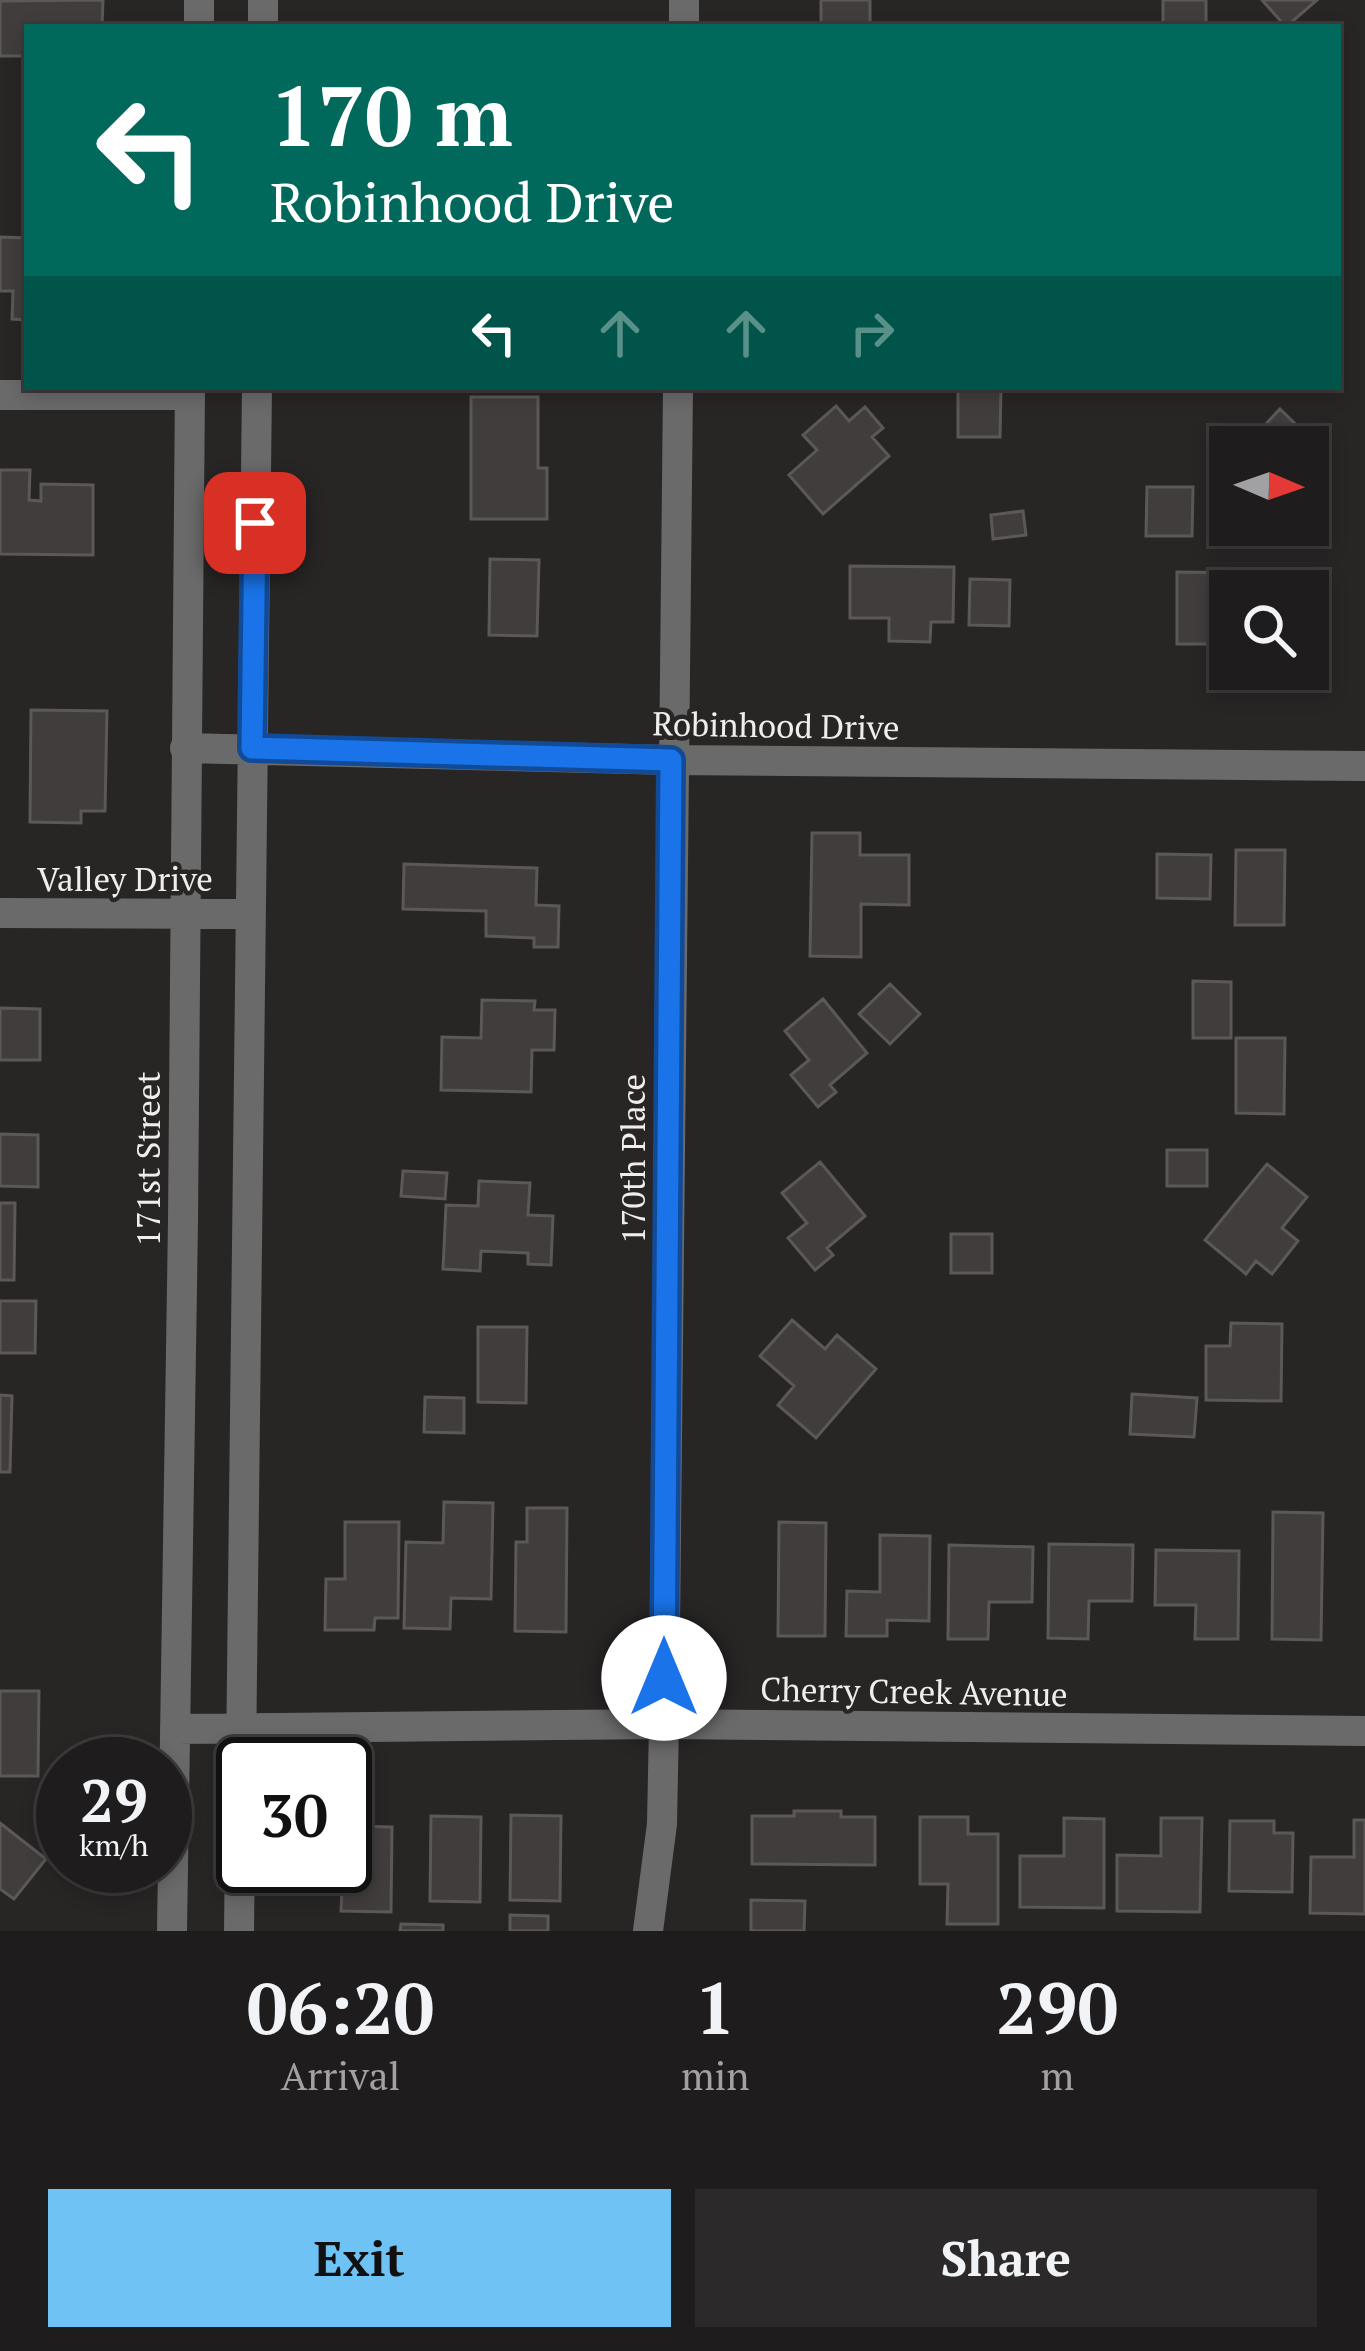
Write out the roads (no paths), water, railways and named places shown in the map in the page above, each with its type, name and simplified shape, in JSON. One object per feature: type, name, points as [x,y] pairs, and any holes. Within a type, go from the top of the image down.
[{"type":"street","points":[[238,1931],[257,390]]},
{"type":"street","name":"170th Place","points":[[648,1931],[662,1824],[664,1724],[678,390]]},
{"type":"street","points":[[0,395],[190,391]]},
{"type":"street","name":"171st Street","points":[[172,1931],[184,1221],[190,391]]},
{"type":"street","name":"Robinhood Drive","points":[[185,748],[671,760],[1365,766]]},
{"type":"street","name":"Valley Drive","points":[[0,913],[250,914]]},
{"type":"street","name":"Cherry Creek Avenue","points":[[175,1730],[664,1724],[1365,1731]]}]
